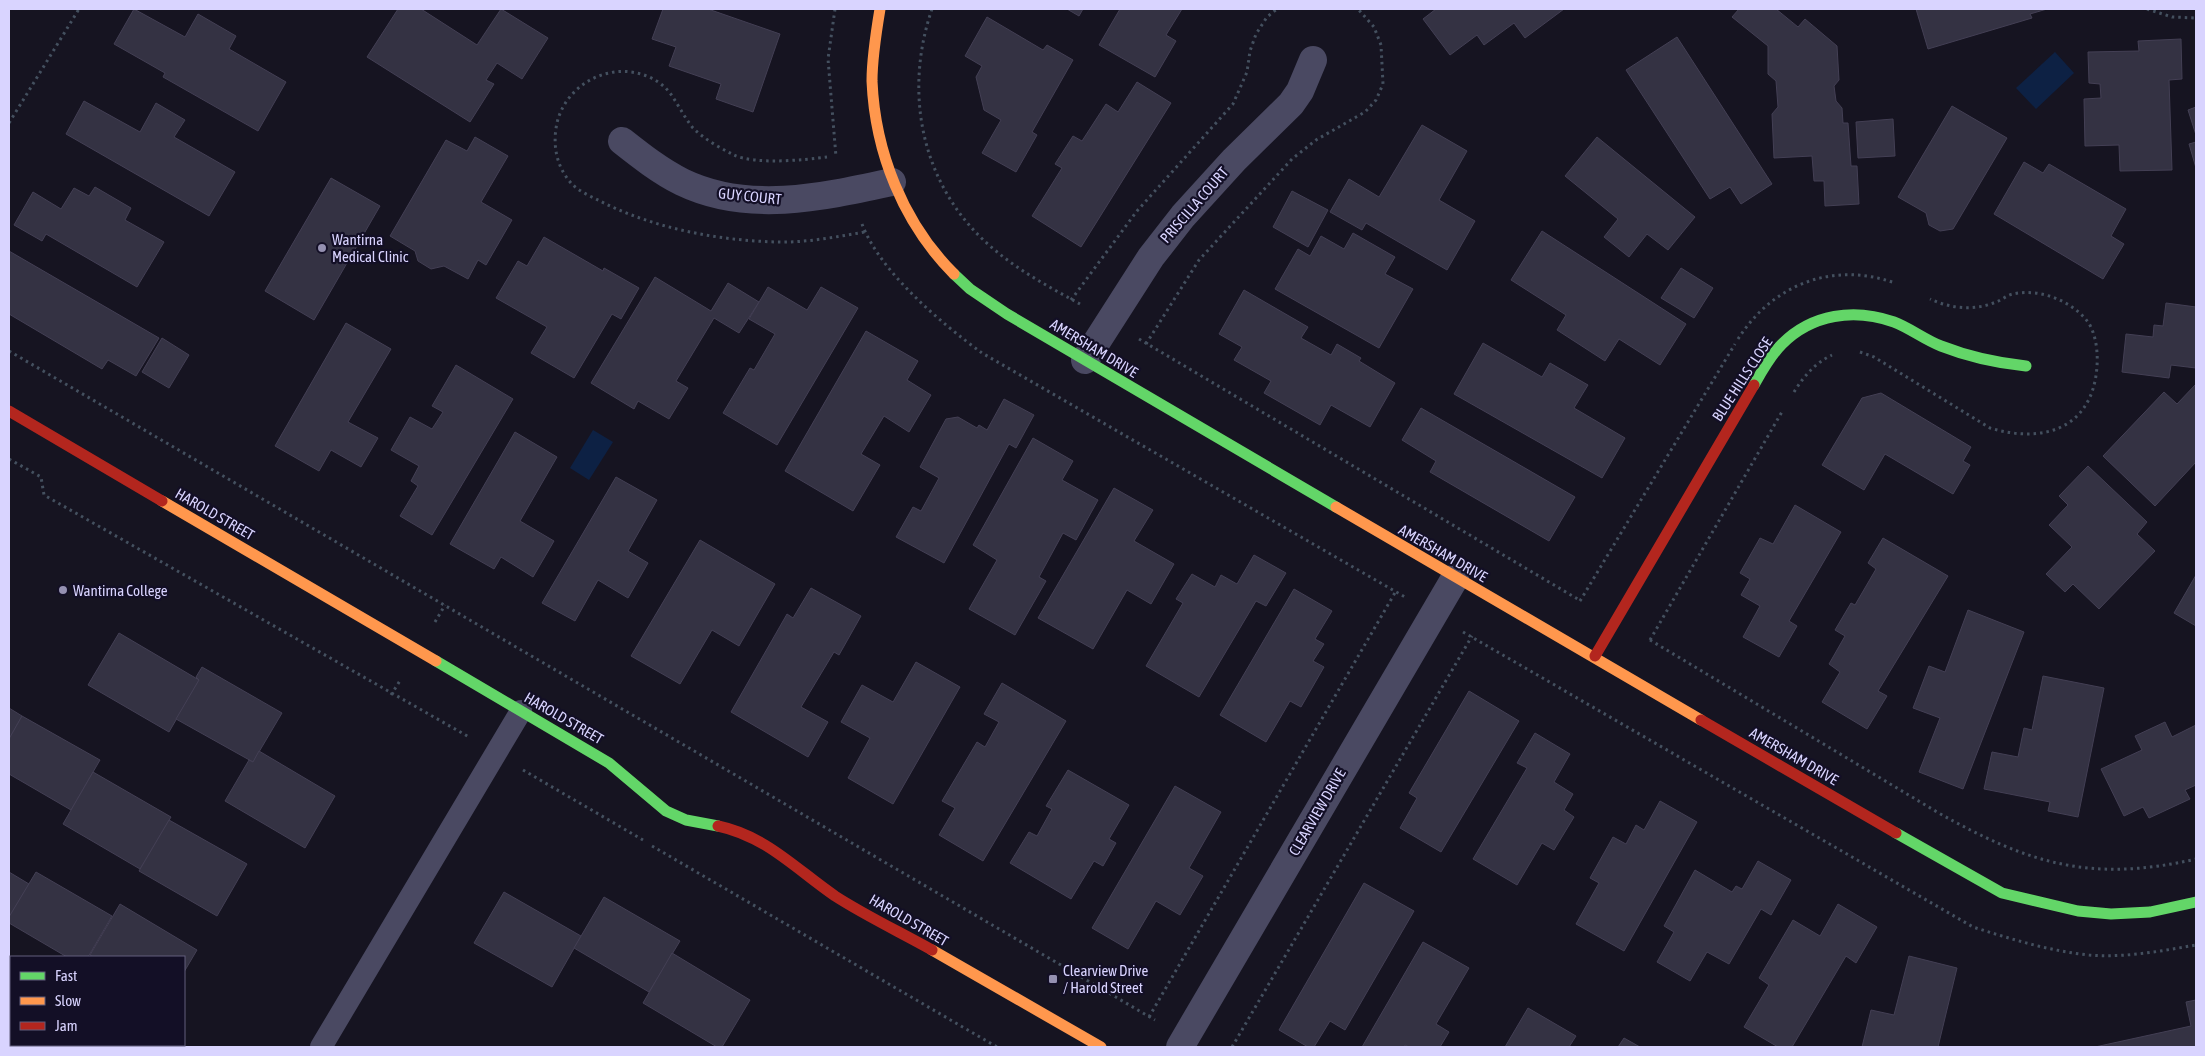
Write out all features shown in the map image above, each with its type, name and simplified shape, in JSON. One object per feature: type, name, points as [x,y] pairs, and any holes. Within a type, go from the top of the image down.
[{"type":"street","name":"AMERSHAM DRIVE","points":[[880,9],[874,42],[872,92],[875,121],[892,182],[924,240],[952,273],[1004,310],[1085,360],[1454,578],[1595,656],[1971,877],[2002,893],[2078,911],[2111,914],[2150,912],[2196,902]]},
{"type":"street","name":"PRISCILLA COURT","points":[[1085,360],[1151,257],[1183,216],[1228,167],[1291,104],[1300,91],[1314,60]]},
{"type":"street","name":"GUY COURT","points":[[622,142],[653,165],[683,182],[709,192],[737,198],[776,201],[808,199],[892,182]]},
{"type":"street","name":"BLUE HILLS CLOSE","points":[[1595,656],[1769,360],[1778,347],[1807,324],[1829,316],[1852,313],[1875,316],[1895,322],[1938,345],[1966,356],[2026,366]]},
{"type":"street","name":"HAROLD STREET","points":[[9,411],[609,762],[666,811],[686,820],[704,822],[743,833],[774,849],[836,896],[1101,1047]]},
{"type":"street","name":"CLEARVIEW DRIVE","points":[[1180,1047],[1454,578]]},
{"type":"lane","points":[[321,1047],[521,711]]},
{"type":"path","points":[[9,123],[79,9]]},
{"type":"path","points":[[835,9],[828,59],[836,156]]},
{"type":"path","points":[[932,9],[921,58],[918,94],[922,134],[938,176],[956,211],[994,250],[1014,265],[1071,300],[1137,210],[1233,104],[1247,72],[1250,51],[1256,34],[1266,17],[1277,9]]},
{"type":"path","points":[[1358,9],[1374,27],[1381,46],[1383,84],[1376,100],[1364,112],[1316,140],[1292,159],[1200,260],[1146,344],[1586,604]]},
{"type":"path","points":[[2148,9],[2172,17],[2196,18]]},
{"type":"path","points":[[865,232],[885,262],[924,306],[982,353],[1406,598]]},
{"type":"path","points":[[1580,601],[1748,323],[1775,298],[1794,286],[1818,279],[1869,276],[1898,285]]},
{"type":"path","points":[[1856,351],[1874,357],[1990,428],[2011,434],[2053,432],[2071,421],[2084,408],[2094,389],[2098,362],[2097,345],[2089,324],[2074,307],[2053,298],[2031,292],[2012,294],[1981,307],[1963,309],[1947,306],[1924,295]]},
{"type":"path","points":[[9,351],[171,448],[445,605],[1160,1023]]},
{"type":"path","points":[[1790,398],[1805,375],[1821,360],[1837,353]]},
{"type":"path","points":[[1650,640],[1786,405]]},
{"type":"path","points":[[9,459],[41,477],[44,495],[473,740]]},
{"type":"path","points":[[1149,1017],[1396,591]]},
{"type":"path","points":[[434,624],[445,605]]},
{"type":"path","points":[[1232,1047],[1472,636]]},
{"type":"path","points":[[1643,636],[1975,834],[2018,853],[2056,864],[2092,869],[2158,866],[2196,859]]},
{"type":"path","points":[[392,694],[402,677]]},
{"type":"path","points":[[521,769],[997,1047]]},
{"type":"water","points":[[2055,52],[2074,73],[2036,109],[2016,88]]},
{"type":"water","points":[[593,430],[613,442],[589,480],[570,468]]},
{"type":"building","points":[[134,9],[185,37],[198,14],[236,36],[229,49],[286,82],[258,131],[163,77],[165,73],[114,44]]},
{"type":"building","points":[[398,9],[421,9],[477,45],[501,9],[548,38],[522,79],[497,63],[486,80],[494,84],[470,122],[367,57]]},
{"type":"building","points":[[663,9],[708,9],[780,34],[753,112],[716,99],[721,84],[669,66],[676,47],[652,39]]},
{"type":"building","points":[[1067,9],[1083,9],[1079,16]]},
{"type":"building","points":[[1120,9],[1182,9],[1166,35],[1176,41],[1155,77],[1099,45]]},
{"type":"building","points":[[1436,9],[1564,9],[1525,38],[1514,23],[1484,45],[1477,35],[1450,55],[1423,19]]},
{"type":"building","points":[[1739,9],[1776,9],[1798,27],[1805,19],[1837,46],[1839,80],[1834,86],[1836,101],[1842,108],[1843,123],[1848,123],[1851,166],[1857,166],[1859,204],[1825,206],[1824,181],[1814,181],[1812,156],[1774,158],[1772,114],[1778,107],[1776,81],[1768,74],[1768,46],[1732,17]]},
{"type":"building","points":[[1916,9],[2047,9],[2030,14],[2032,18],[1928,49]]},
{"type":"building","points":[[987,17],[1043,50],[1047,45],[1073,60],[1032,132],[1037,135],[1016,172],[982,153],[1001,120],[984,110],[976,77],[982,66],[965,56]]},
{"type":"building","points":[[1677,37],[1772,184],[1741,204],[1730,187],[1710,199],[1626,70]]},
{"type":"building","points":[[2181,39],[2182,79],[2169,80],[2172,170],[2120,171],[2119,145],[2085,146],[2084,99],[2101,98],[2100,84],[2089,83],[2088,52],[2139,51],[2138,41]]},
{"type":"building","points":[[1137,82],[1171,103],[1081,247],[1032,216],[1062,168],[1055,164],[1073,136],[1082,141],[1106,104],[1118,112]]},
{"type":"building","points":[[84,101],[140,132],[156,103],[185,120],[174,137],[235,172],[209,216],[66,134]]},
{"type":"building","points":[[1952,106],[2007,138],[1953,229],[1940,231],[1929,225],[1926,213],[1898,197]]},
{"type":"building","points":[[2196,107],[2196,135],[2188,110]]},
{"type":"building","points":[[1893,119],[1895,156],[1858,158],[1856,122]]},
{"type":"building","points":[[1422,125],[1467,151],[1439,200],[1475,221],[1447,270],[1366,223],[1362,230],[1330,212],[1349,179],[1379,197]]},
{"type":"building","points":[[475,137],[508,156],[481,202],[512,220],[486,265],[478,260],[468,279],[444,266],[431,269],[418,261],[415,251],[390,236],[446,140],[467,151]]},
{"type":"building","points":[[1597,137],[1695,217],[1668,250],[1647,234],[1629,257],[1604,237],[1618,219],[1565,176]]},
{"type":"building","points":[[2196,142],[2196,168],[2189,144]]},
{"type":"building","points":[[2024,162],[2043,173],[2049,164],[2126,209],[2111,236],[2124,244],[2103,279],[1994,214]]},
{"type":"building","name":"Wantirna Medical Clinic","points":[[331,178],[380,206],[314,320],[265,291]]},
{"type":"building","points":[[95,187],[131,208],[125,220],[164,242],[137,287],[46,234],[42,241],[14,225],[33,192],[61,209],[74,188],[89,196]]},
{"type":"building","points":[[1292,191],[1328,210],[1308,247],[1273,227]]},
{"type":"building","points":[[1542,231],[1686,324],[1660,365],[1619,339],[1605,361],[1557,330],[1566,315],[1511,280]]},
{"type":"building","points":[[1353,233],[1395,257],[1385,274],[1413,289],[1379,348],[1275,289],[1298,249],[1310,256],[1321,236],[1344,249]]},
{"type":"building","points":[[544,237],[603,271],[604,268],[639,288],[621,319],[612,314],[574,378],[531,353],[547,327],[496,298],[518,261],[527,266]]},
{"type":"building","points":[[9,251],[159,338],[136,376],[108,360],[102,369],[9,314]]},
{"type":"building","points":[[1681,268],[1713,288],[1694,318],[1661,298]]},
{"type":"building","points":[[655,277],[711,311],[728,283],[759,302],[739,333],[714,318],[676,381],[688,388],[669,419],[638,401],[634,409],[591,383]]},
{"type":"building","points":[[768,287],[807,310],[821,287],[858,308],[777,445],[723,413],[750,368],[754,370],[775,334],[749,319]]},
{"type":"building","points":[[1244,290],[1308,327],[1301,338],[1331,355],[1337,344],[1361,358],[1359,361],[1395,383],[1370,427],[1331,405],[1320,425],[1264,393],[1271,381],[1234,360],[1242,347],[1219,334]]},
{"type":"building","points":[[2166,303],[2196,307],[2196,368],[2171,365],[2169,378],[2122,372],[2126,334],[2153,337],[2154,325],[2163,326]]},
{"type":"building","points":[[346,323],[391,349],[348,422],[378,438],[361,467],[331,450],[319,471],[275,446]]},
{"type":"building","points":[[866,331],[918,361],[907,380],[931,395],[909,432],[884,416],[861,454],[880,465],[853,511],[785,471]]},
{"type":"building","points":[[162,338],[189,355],[169,388],[142,372]]},
{"type":"building","points":[[1483,343],[1542,377],[1550,363],[1588,385],[1574,408],[1625,438],[1602,478],[1454,394]]},
{"type":"building","points":[[456,365],[513,399],[432,535],[400,516],[418,486],[411,481],[419,466],[391,450],[410,417],[432,429],[443,412],[432,406]]},
{"type":"building","points":[[2196,384],[2196,462],[2155,506],[2103,456],[2164,392],[2177,404]]},
{"type":"building","points":[[1881,393],[1971,447],[1963,461],[1970,465],[1953,494],[1885,454],[1864,490],[1822,465],[1862,398]]},
{"type":"building","points":[[1004,399],[1034,415],[1016,448],[1009,444],[944,563],[896,537],[913,507],[921,511],[939,478],[920,467],[946,419],[958,417],[977,428],[979,425],[987,430]]},
{"type":"building","points":[[1421,408],[1575,497],[1549,541],[1430,472],[1436,461],[1402,440]]},
{"type":"building","points":[[515,432],[557,457],[520,521],[554,541],[533,577],[501,557],[494,569],[450,544]]},
{"type":"building","points":[[1033,438],[1073,461],[1062,480],[1098,500],[1076,540],[1063,533],[1039,577],[1046,581],[1015,635],[969,609],[997,560],[973,545]]},
{"type":"building","points":[[2088,466],[2147,522],[2137,534],[2155,551],[2099,609],[2073,584],[2065,592],[2046,574],[2072,547],[2049,525],[2068,505],[2059,496]]},
{"type":"building","points":[[616,477],[657,500],[628,551],[648,563],[628,598],[598,580],[575,621],[542,603]]},
{"type":"building","points":[[1114,488],[1153,510],[1134,541],[1174,564],[1151,604],[1127,590],[1093,649],[1038,618]]},
{"type":"building","points":[[1795,505],[1841,532],[1789,621],[1797,626],[1779,657],[1743,637],[1760,606],[1741,595],[1750,579],[1740,573],[1760,538],[1773,544]]},
{"type":"building","points":[[1883,538],[1948,576],[1878,691],[1887,696],[1867,729],[1822,702],[1840,672],[1829,664],[1845,636],[1835,630],[1851,603],[1855,605],[1876,569],[1868,563]]},
{"type":"building","points":[[700,540],[775,584],[739,646],[712,630],[680,684],[631,656]]},
{"type":"building","points":[[1254,555],[1286,573],[1266,606],[1256,601],[1199,697],[1146,666],[1183,603],[1176,599],[1192,574],[1215,587],[1221,575],[1237,584]]},
{"type":"building","points":[[2196,575],[2196,626],[2174,613]]},
{"type":"building","points":[[811,588],[861,616],[839,655],[834,652],[801,707],[828,722],[808,757],[731,712],[787,614],[793,618]]},
{"type":"building","points":[[1294,589],[1332,611],[1315,639],[1324,644],[1313,661],[1324,667],[1301,707],[1290,701],[1266,742],[1220,715]]},
{"type":"building","points":[[1968,610],[2024,632],[1963,789],[1919,772],[1940,718],[1913,708],[1929,666],[1945,672]]},
{"type":"building","points":[[119,633],[199,680],[169,732],[88,685]]},
{"type":"building","points":[[916,662],[960,687],[893,804],[848,778],[870,738],[841,722],[862,685],[893,702]]},
{"type":"building","points":[[202,667],[282,713],[253,762],[176,719],[199,680],[196,677]]},
{"type":"building","points":[[2043,676],[2104,688],[2078,817],[2048,811],[2050,802],[1984,789],[1992,752],[2018,757],[2024,728],[2032,730]]},
{"type":"building","points":[[1002,683],[1066,721],[983,861],[939,835],[955,808],[942,801],[977,742],[985,747],[999,722],[984,714]]},
{"type":"building","points":[[1469,691],[1519,721],[1441,852],[1400,828],[1417,798],[1409,793]]},
{"type":"building","points":[[9,708],[22,716],[9,739]]},
{"type":"building","points":[[22,716],[100,760],[71,810],[9,774],[9,739]]},
{"type":"building","points":[[2165,722],[2172,737],[2196,725],[2196,785],[2185,790],[2190,799],[2149,818],[2143,807],[2124,816],[2101,769],[2142,750],[2135,736]]},
{"type":"building","points":[[1535,733],[1570,754],[1554,782],[1573,794],[1564,810],[1574,817],[1554,850],[1542,843],[1517,885],[1473,859],[1527,768],[1517,763]]},
{"type":"building","points":[[259,751],[335,796],[305,848],[225,801],[249,760],[253,762]]},
{"type":"building","points":[[1068,770],[1129,805],[1109,839],[1116,843],[1103,866],[1094,861],[1071,899],[1010,863],[1029,832],[1037,836],[1052,809],[1046,806]]},
{"type":"building","points":[[93,772],[171,817],[140,869],[63,824]]},
{"type":"building","points":[[1175,786],[1221,812],[1189,868],[1203,876],[1180,915],[1156,901],[1128,949],[1092,928]]},
{"type":"building","points":[[1660,801],[1697,822],[1624,951],[1576,924],[1599,883],[1590,878],[1613,837],[1626,844],[1636,825],[1644,830]]},
{"type":"building","points":[[169,820],[247,864],[217,916],[139,871]]},
{"type":"building","points":[[1758,861],[1791,880],[1771,915],[1761,909],[1729,964],[1707,952],[1690,981],[1657,962],[1674,932],[1664,926],[1695,870],[1732,892],[1736,886],[1742,889]]},
{"type":"building","points":[[9,872],[29,884],[9,917]]},
{"type":"building","points":[[36,872],[112,916],[89,956],[65,956],[9,923],[9,917]]},
{"type":"building","points":[[1364,883],[1414,911],[1345,1030],[1330,1021],[1314,1047],[1308,1047],[1279,1030]]},
{"type":"building","points":[[504,892],[581,936],[552,987],[474,943]]},
{"type":"building","points":[[604,897],[680,941],[649,992],[574,948]]},
{"type":"building","points":[[120,904],[197,950],[185,970],[185,956],[90,955]]},
{"type":"building","points":[[1838,904],[1877,927],[1856,963],[1846,956],[1792,1047],[1778,1047],[1744,1027],[1769,985],[1759,978],[1793,920],[1820,936]]},
{"type":"building","points":[[1423,942],[1469,968],[1436,1024],[1449,1032],[1440,1047],[1409,1047],[1405,1045],[1404,1047],[1362,1047]]},
{"type":"building","points":[[672,953],[750,1000],[722,1047],[717,1047],[643,1003]]},
{"type":"building","points":[[1909,956],[1957,968],[1938,1047],[1862,1047],[1871,1010],[1894,1015]]},
{"type":"building","points":[[2196,1000],[2196,1047],[2095,1047],[2191,1026],[2186,1002]]},
{"type":"building","points":[[1528,1008],[1576,1036],[1569,1047],[1505,1047]]},
{"type":"building","points":[[9,1026],[10,1046],[46,1047],[9,1047]]},
{"type":"building","points":[[1624,1038],[1640,1047],[1618,1047]]},
{"type":"building","points":[[132,1046],[134,1047],[83,1047]]},
{"type":"traffic: fast","points":[[954,274],[970,289],[1007,314],[1336,507]]},
{"type":"traffic: fast","points":[[1754,385],[1766,364],[1782,344],[1807,326],[1834,316],[1864,315],[1879,318],[1906,327],[1952,350],[1983,359],[2026,366]]},
{"type":"traffic: fast","points":[[436,661],[609,763],[666,811],[686,820],[718,826]]},
{"type":"traffic: fast","points":[[1896,833],[2002,893],[2078,911],[2111,914],[2150,912],[2196,902]]},
{"type":"traffic: slow","points":[[880,9],[873,54],[872,81],[874,108],[886,160],[906,209],[936,254],[954,274]]},
{"type":"traffic: slow","points":[[162,501],[436,661]]},
{"type":"traffic: slow","points":[[1336,507],[1701,720]]},
{"type":"traffic: slow","points":[[932,950],[1101,1047]]},
{"type":"traffic: jam","points":[[1595,656],[1754,385]]},
{"type":"traffic: jam","points":[[9,411],[162,501]]},
{"type":"traffic: jam","points":[[1701,720],[1896,833]]},
{"type":"traffic: jam","points":[[718,826],[735,831],[766,846],[835,896],[932,950]]},
{"type":"place","name":"Wantirna Medical Clinic","points":[[322,248]]},
{"type":"place","name":"Wantirna College","points":[[63,590]]},
{"type":"place","name":"Clearview Drive / Harold Street","points":[[1053,979]]}]
